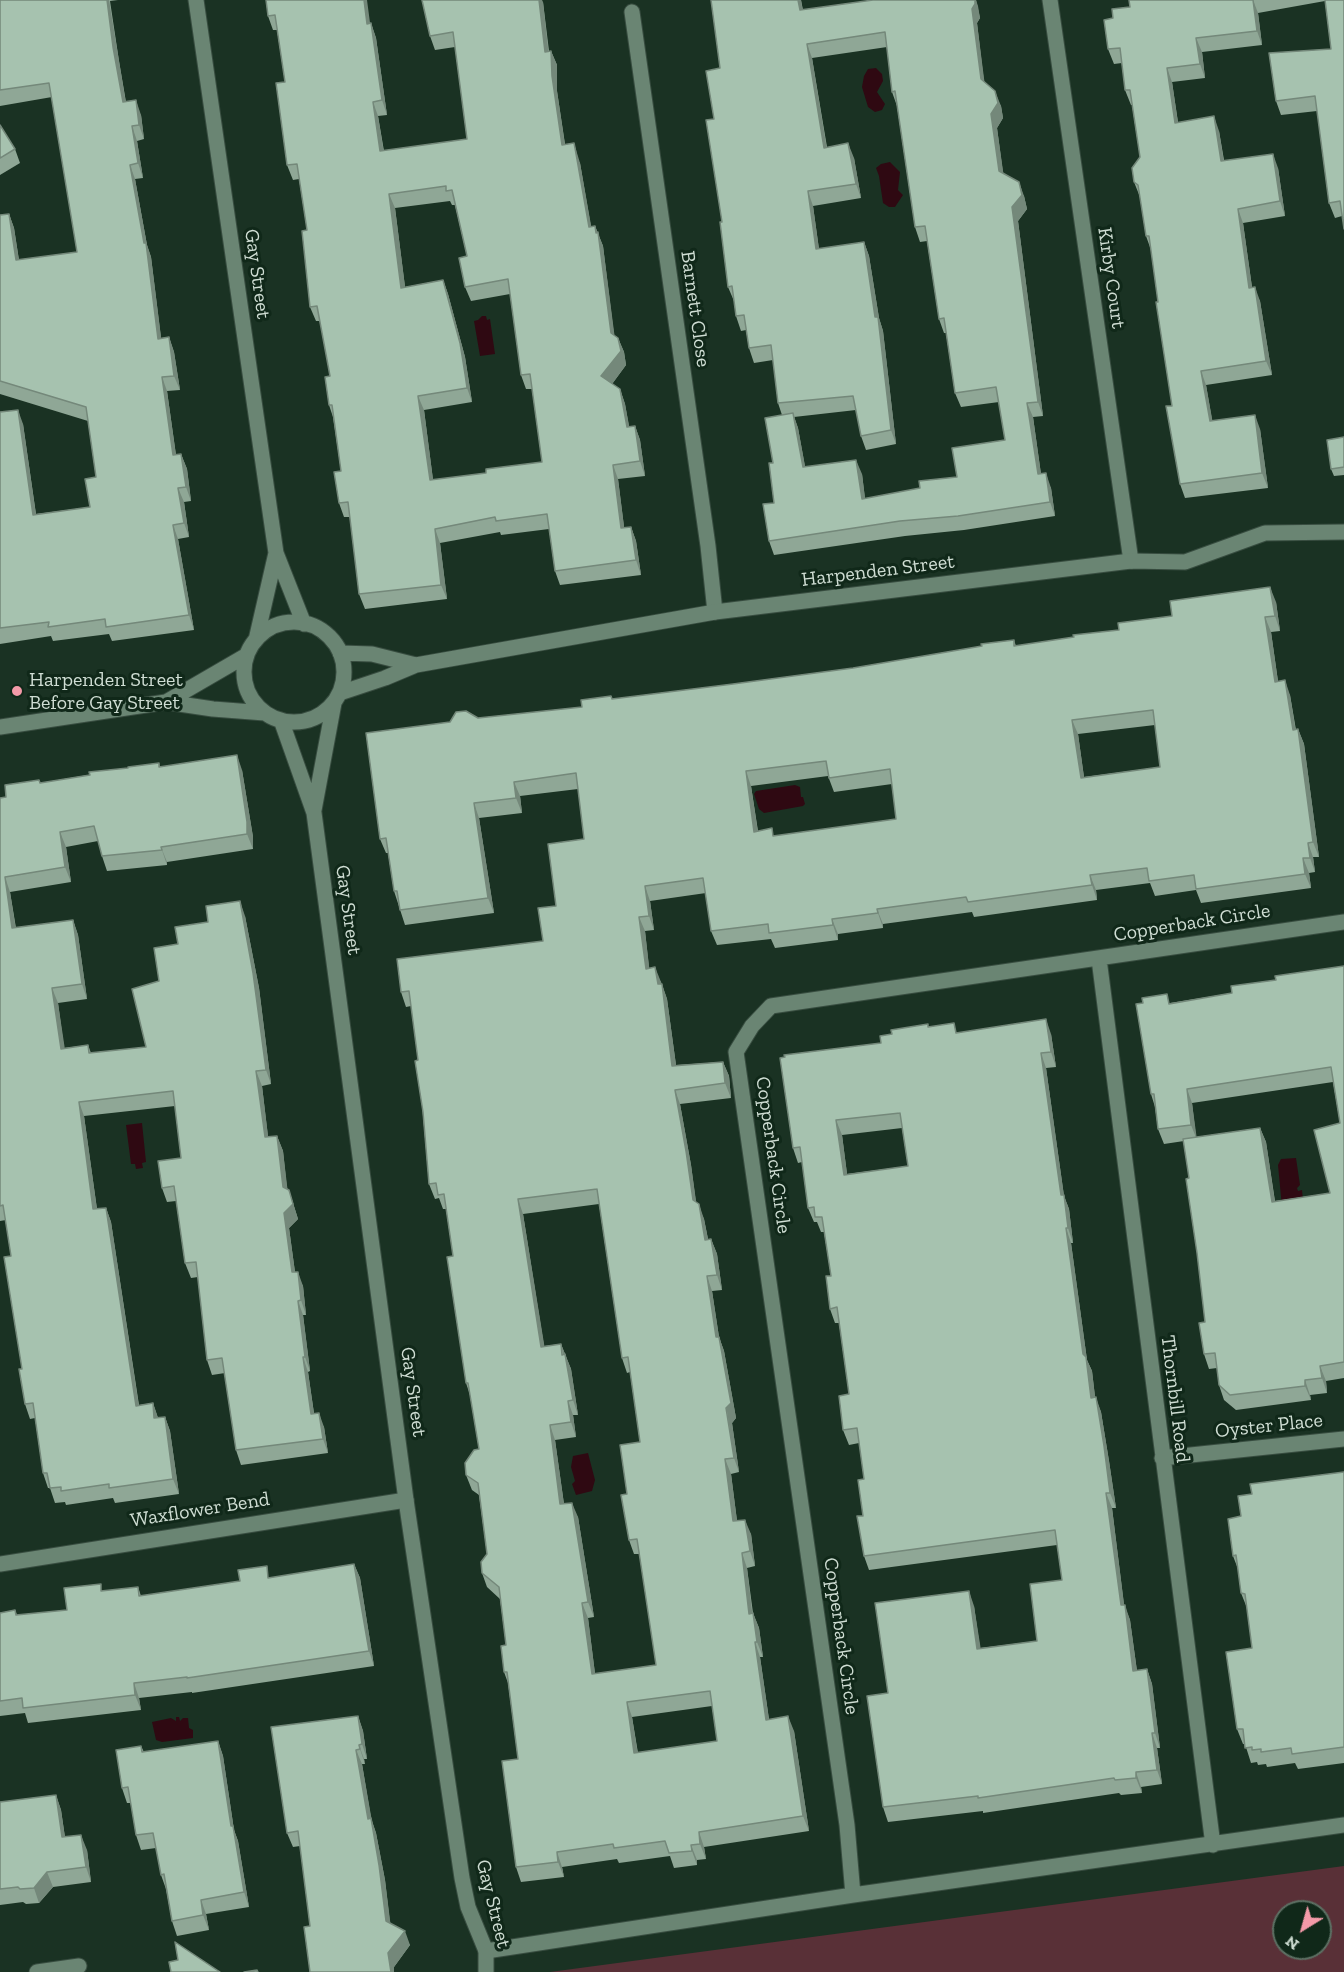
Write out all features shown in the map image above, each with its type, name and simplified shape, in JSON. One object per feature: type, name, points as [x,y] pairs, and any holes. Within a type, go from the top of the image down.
[{"type":"street","name":"Gay Street","points":[[196,0],[276,553],[304,624]]},
{"type":"street","name":"Kirby Court","points":[[1050,0],[1131,561]]},
{"type":"street","name":"Barnett Close","points":[[632,12],[708,546],[715,612]]},
{"type":"street","name":"Harpenden Street","points":[[0,727],[166,702],[213,710],[265,713],[281,720],[296,722],[310,720],[323,713],[337,698],[416,665],[715,612],[1131,561],[1185,562],[1265,532],[1344,532]]},
{"type":"street","name":"Gay Street","points":[[256,640],[276,553]]},
{"type":"street","name":"Harpenden Street","points":[[265,713],[254,701],[246,687],[244,671],[247,655],[256,640],[266,631],[291,622],[304,624]]},
{"type":"street","points":[[304,624],[319,629],[332,639],[340,653],[344,666],[343,680],[337,698]]},
{"type":"street","name":"Harpenden Street","points":[[340,653],[372,654],[416,665]]},
{"type":"street","name":"Harpenden Street","points":[[166,702],[247,655]]},
{"type":"street","name":"Gay Street","points":[[314,813],[337,698]]},
{"type":"street","name":"Gay Street","points":[[281,720],[314,813],[406,1500],[462,1878],[468,1907],[486,1951],[486,1972]]},
{"type":"street","name":"Copperback Circle","points":[[853,1895],[847,1825],[736,1052],[752,1026],[771,1006],[1344,922]]},
{"type":"street","name":"Thornbill Road","points":[[1098,959],[1213,1845]]},
{"type":"street","name":"Oyster Place","points":[[1162,1458],[1344,1439]]},
{"type":"street","name":"Waxflower Bend","points":[[0,1564],[406,1500]]},
{"type":"street","points":[[486,1951],[853,1895],[1344,1825]]},
{"type":"street","points":[[37,1972],[79,1966]]},
{"type":"shaded area","points":[[876,68],[882,74],[883,81],[877,92],[885,104],[882,110],[875,112],[868,107],[862,87],[868,69]]},
{"type":"shaded area","points":[[890,162],[900,172],[898,190],[903,195],[895,207],[889,207],[883,203],[876,168]]},
{"type":"shaded area","points":[[486,316],[487,320],[490,319],[495,354],[480,356],[474,321]]},
{"type":"shaded area","points":[[795,785],[800,787],[801,797],[805,804],[803,806],[764,813],[759,809],[754,794],[756,791]]},
{"type":"shaded area","points":[[142,1123],[146,1162],[142,1163],[143,1168],[136,1169],[135,1164],[131,1164],[126,1125]]},
{"type":"shaded area","points":[[1296,1158],[1300,1185],[1297,1188],[1298,1191],[1302,1190],[1303,1200],[1282,1207],[1278,1165],[1281,1159]]},
{"type":"shaded area","points":[[588,1453],[595,1480],[592,1491],[576,1495],[572,1484],[575,1481],[571,1467],[573,1456]]},
{"type":"shaded area","points":[[176,1717],[179,1717],[180,1721],[188,1718],[189,1728],[193,1730],[193,1738],[162,1742],[156,1740],[152,1722],[171,1718],[176,1721]]},
{"type":"shaded area","points":[[1344,1866],[1344,1972],[550,1972]]},
{"type":"building","points":[[0,0],[107,0],[123,102],[136,100],[139,125],[132,126],[138,163],[130,165],[144,243],[146,243],[158,339],[169,337],[174,376],[162,377],[173,455],[181,454],[186,487],[178,488],[184,523],[173,525],[189,615],[106,627],[105,619],[48,627],[49,622],[0,628],[0,412],[18,410],[33,515],[90,507],[85,479],[96,477],[86,407],[0,381],[0,215],[9,214],[16,260],[77,252],[49,83],[0,90]]},
{"type":"building","points":[[266,0],[364,0],[367,24],[371,23],[382,100],[373,102],[380,151],[467,139],[453,32],[430,36],[422,0],[539,0],[545,52],[551,51],[552,76],[562,145],[574,143],[589,227],[595,226],[596,233],[598,232],[611,333],[618,338],[621,351],[601,376],[620,389],[627,427],[635,426],[640,461],[613,465],[621,528],[631,527],[636,560],[555,571],[547,514],[496,521],[495,517],[435,529],[441,585],[359,594],[348,502],[339,503],[334,472],[341,471],[332,405],[329,405],[325,377],[330,376],[317,306],[310,307],[302,231],[307,230],[297,164],[287,165],[276,83],[285,82],[275,15],[268,16]],"holes":[[[446,186],[446,191],[452,190],[467,256],[459,258],[465,287],[508,279],[521,375],[530,374],[542,462],[486,469],[486,473],[430,480],[418,396],[467,388],[465,374],[460,343],[443,280],[401,288],[389,194]]]},
{"type":"building","points":[[711,0],[798,0],[800,10],[873,0],[975,0],[972,9],[981,79],[995,91],[998,103],[991,114],[999,171],[1019,182],[1022,195],[1012,207],[1038,402],[1027,403],[1038,474],[1046,473],[1050,502],[958,516],[900,521],[769,541],[763,504],[774,503],[769,463],[773,463],[765,418],[793,413],[803,467],[856,460],[862,499],[920,488],[919,481],[957,477],[952,448],[1005,440],[996,387],[955,393],[944,318],[939,319],[925,226],[915,227],[895,91],[892,92],[885,32],[807,44],[824,148],[848,143],[856,184],[808,191],[816,249],[864,242],[875,317],[878,317],[891,430],[861,436],[853,396],[778,403],[771,345],[749,348],[744,315],[736,316],[732,286],[728,287],[720,222],[722,222],[706,120],[714,119],[706,71],[720,68]]},
{"type":"building","points":[[1129,0],[1253,0],[1257,31],[1196,38],[1200,64],[1167,68],[1175,123],[1214,116],[1221,161],[1273,154],[1280,201],[1238,209],[1249,288],[1255,287],[1266,361],[1201,371],[1210,421],[1255,415],[1262,473],[1180,484],[1166,406],[1172,406],[1156,302],[1158,302],[1149,236],[1146,236],[1138,185],[1134,182],[1132,168],[1140,157],[1130,90],[1125,90],[1120,48],[1108,49],[1104,20],[1113,18],[1112,9],[1130,7]]},
{"type":"building","points":[[1325,0],[1344,0],[1344,229],[1340,201],[1329,203],[1315,96],[1276,101],[1269,53],[1331,49]]},
{"type":"building","points":[[0,125],[15,149],[0,158]]},
{"type":"building","points":[[1344,437],[1344,467],[1331,469],[1327,440]]},
{"type":"building","points":[[1270,587],[1275,616],[1265,617],[1275,682],[1285,680],[1293,730],[1298,729],[1313,842],[1308,843],[1310,858],[1303,858],[1305,874],[1196,889],[1194,875],[1149,881],[1147,868],[1090,875],[1092,885],[968,902],[966,897],[877,909],[878,913],[832,919],[833,925],[769,933],[768,924],[711,931],[703,878],[645,886],[649,916],[639,917],[646,969],[655,967],[658,984],[662,984],[672,1066],[723,1062],[725,1083],[675,1090],[693,1200],[699,1204],[705,1240],[711,1239],[717,1275],[707,1276],[716,1337],[719,1337],[731,1403],[726,1408],[734,1458],[725,1459],[733,1521],[745,1520],[750,1551],[742,1553],[749,1614],[753,1613],[766,1720],[788,1716],[803,1816],[699,1832],[700,1844],[691,1845],[692,1851],[669,1853],[665,1841],[614,1848],[613,1844],[557,1852],[558,1862],[516,1867],[502,1761],[518,1759],[507,1672],[504,1672],[501,1646],[506,1645],[499,1587],[482,1573],[481,1562],[487,1554],[478,1483],[466,1475],[465,1463],[474,1450],[479,1449],[468,1383],[466,1383],[447,1257],[453,1256],[444,1194],[438,1195],[436,1183],[429,1184],[423,1112],[415,1061],[418,1060],[409,991],[401,992],[397,959],[543,941],[538,908],[556,906],[548,844],[584,839],[576,773],[514,782],[516,798],[474,803],[488,898],[400,910],[397,891],[394,891],[386,838],[380,839],[366,733],[450,722],[456,712],[466,711],[478,718],[582,707],[581,700],[611,696],[612,699],[853,668],[982,646],[981,644],[1014,640],[1014,646],[1074,637],[1073,635],[1119,630],[1118,623],[1172,616],[1170,601]],"holes":[[[1153,710],[1160,767],[1081,778],[1072,720]],[[826,761],[829,778],[890,769],[896,819],[773,836],[772,828],[754,832],[746,771]],[[597,1189],[622,1358],[628,1357],[640,1442],[620,1445],[627,1494],[621,1495],[629,1540],[637,1539],[656,1665],[592,1674],[582,1603],[588,1602],[572,1503],[560,1504],[550,1425],[571,1422],[568,1401],[573,1400],[565,1354],[562,1355],[561,1344],[541,1347],[518,1199]],[[710,1691],[717,1741],[634,1753],[627,1702]]]},
{"type":"building","points":[[237,755],[247,834],[161,847],[162,850],[102,856],[94,826],[60,832],[65,867],[5,877],[12,928],[73,920],[82,984],[52,988],[61,1049],[88,1045],[89,1053],[146,1047],[132,989],[159,981],[154,948],[178,944],[175,927],[208,922],[206,906],[240,901],[253,973],[266,1070],[256,1071],[265,1137],[277,1136],[283,1187],[289,1190],[293,1204],[284,1213],[292,1272],[298,1272],[301,1300],[298,1301],[305,1357],[303,1357],[311,1414],[319,1413],[323,1439],[236,1450],[222,1358],[207,1360],[196,1262],[185,1263],[174,1186],[162,1188],[158,1161],[181,1158],[173,1091],[79,1102],[93,1209],[106,1208],[136,1406],[153,1403],[154,1418],[165,1417],[173,1479],[109,1488],[109,1484],[61,1491],[61,1487],[50,1488],[47,1473],[43,1473],[33,1403],[25,1404],[19,1369],[22,1369],[4,1257],[11,1256],[3,1205],[0,1206],[0,798],[6,797],[5,785],[39,780],[40,783],[90,775],[89,772],[159,763],[159,767]]},
{"type":"building","points":[[1344,966],[1344,1362],[1320,1366],[1322,1378],[1305,1380],[1305,1386],[1230,1395],[1219,1385],[1215,1353],[1204,1354],[1199,1323],[1205,1322],[1183,1139],[1260,1128],[1272,1202],[1330,1193],[1314,1130],[1340,1123],[1331,1067],[1187,1089],[1191,1125],[1158,1129],[1154,1094],[1151,1094],[1136,1004],[1143,1003],[1142,998],[1167,994],[1169,1004],[1232,993],[1231,986],[1276,980],[1275,976]]},
{"type":"building","points":[[1046,1019],[1051,1052],[1041,1053],[1061,1195],[1064,1195],[1068,1228],[1066,1228],[1083,1354],[1086,1357],[1091,1398],[1096,1397],[1104,1446],[1110,1493],[1106,1493],[1121,1605],[1125,1605],[1133,1671],[1147,1669],[1157,1770],[1136,1772],[1136,1778],[1115,1780],[1114,1778],[978,1798],[978,1796],[883,1807],[867,1696],[888,1693],[875,1603],[969,1591],[977,1649],[1037,1641],[1030,1584],[1062,1580],[1055,1530],[864,1556],[857,1516],[863,1516],[858,1480],[864,1479],[857,1428],[843,1430],[839,1396],[849,1394],[837,1307],[830,1309],[826,1276],[831,1276],[822,1217],[815,1217],[814,1207],[808,1208],[800,1147],[793,1148],[780,1058],[785,1057],[784,1055],[881,1043],[880,1036],[892,1034],[891,1030],[928,1024],[928,1027],[954,1023],[956,1033]],"holes":[[[900,1113],[908,1166],[844,1175],[836,1120]]]},
{"type":"building","points":[[1344,1472],[1344,1747],[1292,1754],[1291,1748],[1261,1752],[1261,1749],[1245,1748],[1243,1729],[1237,1729],[1226,1652],[1252,1648],[1245,1594],[1241,1593],[1228,1519],[1241,1516],[1238,1496],[1252,1494],[1250,1484]]},
{"type":"building","points":[[354,1564],[369,1651],[187,1678],[134,1683],[135,1695],[23,1708],[22,1698],[0,1701],[0,1613],[15,1610],[16,1615],[67,1610],[64,1588],[101,1584],[101,1591],[138,1587],[139,1596],[240,1581],[238,1570],[267,1566],[268,1578]]},
{"type":"building","points":[[358,1716],[362,1744],[359,1745],[360,1749],[356,1750],[368,1819],[371,1818],[386,1921],[405,1931],[388,1953],[391,1972],[310,1972],[304,1927],[310,1926],[298,1831],[287,1833],[271,1727]]},
{"type":"building","points":[[218,1741],[244,1892],[201,1900],[203,1915],[172,1921],[164,1874],[161,1875],[153,1833],[136,1835],[128,1787],[122,1788],[116,1750],[141,1746],[142,1752]]},
{"type":"building","points":[[56,1795],[62,1837],[81,1835],[86,1867],[47,1872],[34,1888],[0,1889],[0,1802]]},
{"type":"building","points":[[175,1942],[220,1972],[171,1972],[169,1962],[178,1960]]},
{"type":"place","name":"Harpenden Street Before Gay Street","points":[[17,691]]}]
